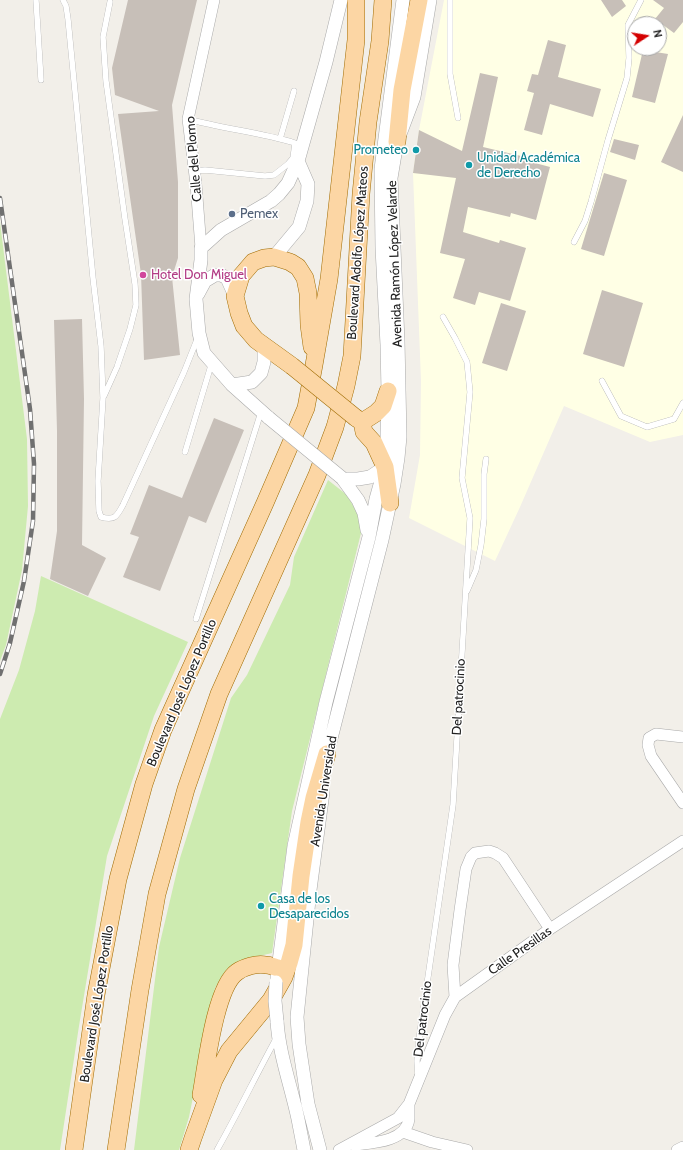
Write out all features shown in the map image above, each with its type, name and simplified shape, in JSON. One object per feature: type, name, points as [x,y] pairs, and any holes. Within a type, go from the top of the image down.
[{"type":"main road","name":"Boulevard Adolfo López Mateos","points":[[285,458],[306,408],[331,264],[356,40],[356,0]]},
{"type":"main road","name":"Boulevard Adolfo López Mateos","points":[[116,1150],[140,990],[157,894],[186,788],[220,694],[317,475],[335,427],[346,386],[352,356],[361,194],[368,122],[380,41],[382,0]]},
{"type":"main road","points":[[397,142],[401,97],[419,0]]},
{"type":"main road","points":[[314,365],[309,325],[308,293],[305,278],[298,267],[290,262],[274,257],[264,258],[253,262],[241,276],[235,296],[244,326],[256,340],[292,366],[359,420],[364,432],[391,462],[390,503]]},
{"type":"main road","points":[[359,420],[376,413],[383,406],[388,391]]},
{"type":"main road","name":"Boulevard José López Portillo","points":[[74,1150],[96,995],[118,879],[144,784],[163,730],[285,458]]},
{"type":"main road","points":[[191,1144],[214,1080],[229,1051],[271,1000],[284,977],[289,963],[294,945],[301,876],[309,822],[314,798],[327,754]]},
{"type":"main road","points":[[191,1144],[213,1028],[219,1003],[228,982],[236,972],[248,967],[266,964],[278,968]]},
{"type":"street","name":"Calle del Plomo","points":[[201,248],[188,119],[214,0]]},
{"type":"street","points":[[342,0],[298,161],[288,183],[271,201],[221,230],[201,248],[196,299],[199,333],[204,353],[232,385],[265,415],[343,478],[358,500],[364,513],[369,537]]},
{"type":"street","name":"Avenida Ramón López Velarde","points":[[394,436],[388,391],[382,248],[381,169],[403,0]]},
{"type":"street","name":"Avenida Ramón López Velarde","points":[[394,436],[398,341],[391,178],[397,142],[414,98],[430,0]]},
{"type":"street","points":[[274,257],[299,226],[307,201],[308,184],[298,161]]},
{"type":"street","points":[[196,299],[205,281],[215,275],[221,275],[227,278],[235,296]]},
{"type":"street","points":[[232,385],[252,382],[261,373],[264,362],[264,346]]},
{"type":"street","name":"Avenida Universidad","points":[[278,1036],[275,1000],[294,846],[326,702],[369,537],[376,499],[391,462],[394,436]]},
{"type":"street","points":[[343,478],[358,479],[370,477],[391,462]]},
{"type":"street","name":"Avenida Universidad","points":[[320,1150],[308,1104],[298,1017],[310,890],[327,754],[382,540],[390,503]]},
{"type":"street","points":[[683,737],[656,734],[649,738],[648,745],[650,756],[683,803]]},
{"type":"street","name":"Calle Presillas","points":[[409,1104],[444,1015],[454,997],[550,929],[683,842]]},
{"type":"street","points":[[454,997],[453,965],[460,910],[466,869],[471,857],[475,853],[489,851],[502,858],[550,929]]},
{"type":"street","points":[[278,1036],[304,1150]]},
{"type":"street","points":[[343,1148],[378,1142],[395,1137],[403,1132],[409,1120],[409,1104]]},
{"type":"street","points":[[343,1148],[398,1118],[409,1104]]},
{"type":"street","points":[[403,1132],[432,1142],[467,1150]]},
{"type":"lane","points":[[36,0],[41,80]]},
{"type":"lane","points":[[63,0],[66,6],[68,18],[92,270],[101,346],[103,398],[98,481],[99,511],[102,517],[110,519],[116,516],[123,505],[168,404],[184,372],[199,333]]},
{"type":"lane","points":[[450,0],[450,74],[458,118]]},
{"type":"lane","points":[[574,242],[591,202],[627,78],[630,58],[628,25],[641,0]]},
{"type":"lane","points":[[103,398],[117,367],[130,329],[136,305],[135,284],[106,81],[103,37],[110,2]]},
{"type":"lane","points":[[280,138],[294,91]]},
{"type":"lane","points":[[188,119],[201,123],[280,138],[295,143],[300,149],[298,161]]},
{"type":"lane","points":[[194,170],[264,176],[274,175],[288,164],[292,158],[295,143]]},
{"type":"lane","name":"Del patrocinio","points":[[418,1082],[417,1061],[419,1039],[453,805],[470,518],[462,478],[470,392],[467,362],[443,317]]},
{"type":"lane","points":[[185,452],[212,362]]},
{"type":"lane","points":[[602,381],[621,416],[647,427],[674,419],[683,404]]},
{"type":"lane","points":[[196,619],[265,415]]},
{"type":"lane","points":[[465,595],[476,570],[481,545],[484,519],[484,474],[486,459]]},
{"type":"lane","points":[[217,1150],[237,1116],[258,1070],[278,1036]]},
{"type":"shaded area","points":[[444,0],[683,0],[683,435],[650,442],[564,406],[495,561],[409,518],[420,455],[421,381],[413,173],[419,130]]},
{"type":"green space","points":[[0,222],[27,439],[28,506],[22,570],[6,645],[0,661]]},
{"type":"green space","points":[[328,480],[347,495],[359,516],[361,533],[292,811],[272,953],[243,960],[226,970],[215,988],[189,1117],[179,1150],[134,1150],[159,947],[180,858],[231,698],[247,675],[290,585],[294,557]]},
{"type":"green space","points":[[41,576],[188,642],[154,716],[107,856],[60,1150],[0,1150],[0,719],[19,670],[35,611]]},
{"type":"building","points":[[128,0],[197,0],[172,105],[178,182],[178,258],[172,277],[180,355],[144,360],[141,274],[118,114],[159,111],[115,95],[112,68]]},
{"type":"building","points":[[601,0],[622,0],[626,6],[612,17]]},
{"type":"building","points":[[653,0],[683,0],[683,22],[674,33],[667,28],[667,16],[657,16],[664,8]]},
{"type":"building","points":[[548,40],[566,45],[558,77],[601,89],[593,117],[550,104],[542,135],[524,130],[534,93],[527,91],[532,74],[538,75]]},
{"type":"building","points":[[668,54],[655,103],[632,97],[642,56],[667,56]]},
{"type":"building","points":[[480,73],[498,77],[483,147],[521,156],[520,159],[550,167],[536,220],[511,213],[510,217],[468,207],[463,232],[499,243],[500,240],[526,248],[510,301],[479,292],[475,305],[453,298],[465,259],[440,253],[456,178],[413,173],[419,130],[462,151]]},
{"type":"building","points":[[683,115],[683,172],[661,162]]},
{"type":"building","points":[[614,139],[639,145],[635,160],[610,152]]},
{"type":"building","points":[[604,173],[627,180],[604,256],[581,249]]},
{"type":"building","points":[[602,290],[643,303],[624,367],[583,354]]},
{"type":"building","points":[[501,303],[526,311],[507,371],[482,363]]},
{"type":"building","points":[[82,319],[84,399],[82,545],[106,558],[88,596],[50,579],[57,531],[57,431],[54,320]]},
{"type":"building","points":[[214,418],[244,430],[206,523],[189,516],[160,591],[123,577],[139,537],[130,534],[149,485],[182,498]]},
{"type":"railway","points":[[0,198],[30,409],[34,464],[33,521],[24,581],[10,643],[0,674]]},
{"type":"place","name":"Prometeo","points":[[416,150]]},
{"type":"place","name":"Unidad Académica de Derecho","points":[[469,165]]},
{"type":"place","name":"Pemex","points":[[232,214]]},
{"type":"place","name":"Hotel Don Miguel","points":[[143,275]]},
{"type":"place","name":"Casa de los Desaparecidos","points":[[261,906]]}]
